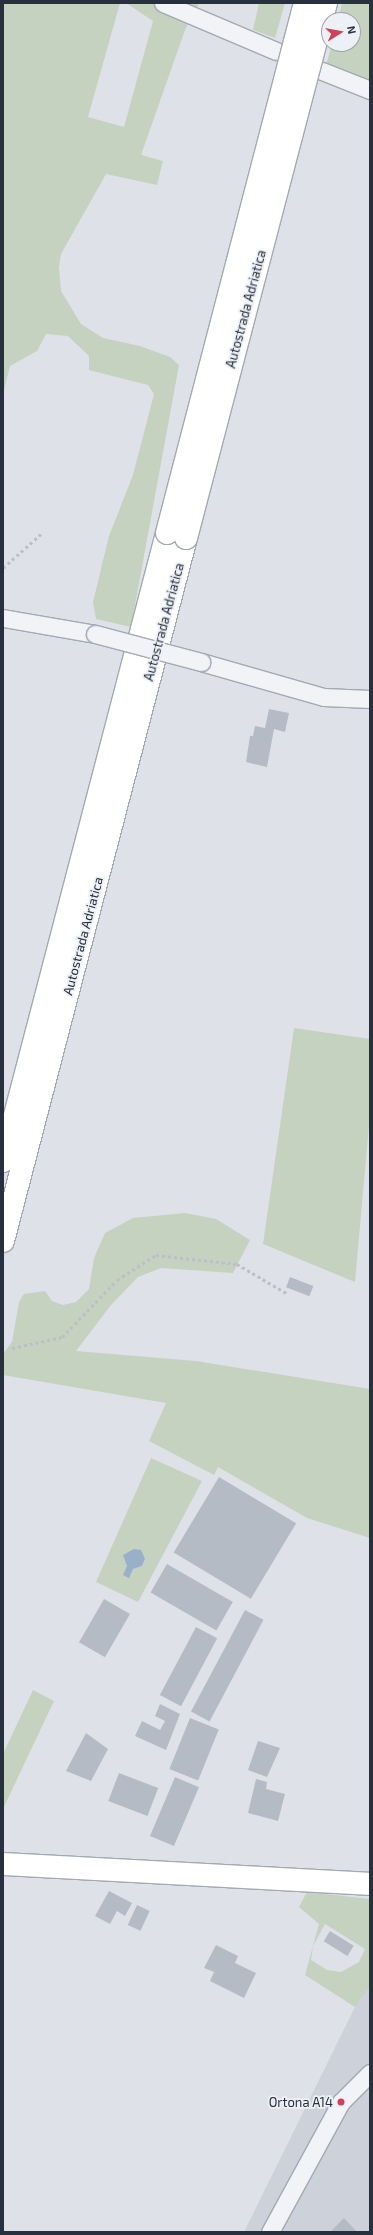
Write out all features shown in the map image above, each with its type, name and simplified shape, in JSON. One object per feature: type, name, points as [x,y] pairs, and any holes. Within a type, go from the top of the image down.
[{"type":"main road","name":"Autostrada Adriatica","points":[[3,1241],[305,3]]},
{"type":"main road","name":"Autostrada Adriatica","points":[[3,1161],[176,536],[326,3]]},
{"type":"main road","points":[[3,1864],[370,1884]]},
{"type":"street","points":[[163,3],[276,51]]},
{"type":"street","points":[[322,71],[370,90]]},
{"type":"street","points":[[3,618],[95,634],[324,697],[370,699]]},
{"type":"street","points":[[270,2232],[340,2102],[370,2073]]},
{"type":"path","points":[[3,568],[42,532]]},
{"type":"path","points":[[12,1348],[62,1337],[117,1280],[156,1255],[237,1264],[288,1294]]},
{"type":"shaded area","points":[[370,1987],[370,2232],[244,2232],[355,2007]]},
{"type":"green space","points":[[3,3],[120,3],[88,117],[124,127],[153,21],[126,3],[199,3],[185,30],[141,155],[163,161],[157,185],[106,174],[61,254],[59,267],[61,291],[81,324],[103,338],[140,346],[170,357],[179,365],[131,627],[96,619],[93,602],[109,536],[133,475],[154,394],[148,385],[89,370],[89,356],[68,336],[46,334],[37,351],[10,366],[3,394]]},
{"type":"green space","points":[[259,3],[285,3],[275,38],[253,30]]},
{"type":"green space","points":[[342,3],[370,3],[370,86],[325,69],[330,52],[361,52],[361,12],[340,12]]},
{"type":"green space","points":[[294,1028],[370,1039],[370,1114],[355,1282],[263,1244]]},
{"type":"green space","points":[[185,1213],[216,1219],[250,1240],[233,1273],[161,1268],[138,1277],[111,1305],[76,1351],[196,1361],[370,1389],[370,1538],[307,1518],[218,1467],[214,1475],[149,1441],[166,1403],[3,1375],[3,1354],[12,1342],[19,1302],[24,1294],[45,1291],[52,1301],[63,1305],[76,1302],[89,1289],[94,1258],[105,1233],[133,1218]]},
{"type":"green space","points":[[151,1458],[202,1481],[138,1602],[96,1582]],"holes":[[[126,1553],[145,1559],[142,1566],[133,1569],[127,1566],[124,1556]]]},
{"type":"green space","points":[[33,1690],[54,1701],[3,1809],[3,1754]]},
{"type":"green space","points":[[307,1892],[370,1899],[370,1987],[355,2007],[305,1975],[319,1924],[299,1907]],"holes":[[[325,1924],[365,1949],[359,1962],[341,1972],[327,1970],[311,1960],[313,1946]]]},
{"type":"water","points":[[134,1549],[141,1550],[145,1559],[142,1566],[133,1569],[129,1578],[123,1575],[127,1566],[123,1555]]},
{"type":"building","points":[[269,709],[289,713],[285,732],[274,729],[267,767],[246,762],[250,736],[253,736],[255,726],[265,728]]},
{"type":"building","points":[[290,1277],[313,1286],[309,1296],[286,1287]]},
{"type":"building","points":[[219,1477],[296,1523],[251,1599],[174,1552]]},
{"type":"building","points":[[167,1564],[233,1602],[216,1631],[150,1593]]},
{"type":"building","points":[[104,1599],[130,1614],[105,1657],[79,1642]]},
{"type":"building","points":[[245,1610],[264,1620],[210,1721],[191,1712]]},
{"type":"building","points":[[196,1627],[217,1638],[181,1706],[160,1695]]},
{"type":"building","points":[[160,1704],[180,1714],[166,1750],[135,1736],[142,1721],[160,1730],[165,1721],[155,1716]]},
{"type":"building","points":[[190,1718],[219,1730],[198,1781],[169,1769]]},
{"type":"building","points":[[86,1733],[108,1749],[91,1781],[66,1771]]},
{"type":"building","points":[[258,1741],[280,1748],[267,1777],[248,1770]]},
{"type":"building","points":[[119,1773],[158,1788],[147,1816],[108,1801]]},
{"type":"building","points":[[175,1777],[199,1787],[174,1846],[150,1836]]},
{"type":"building","points":[[256,1779],[267,1782],[266,1789],[285,1794],[278,1821],[248,1813]]},
{"type":"building","points":[[109,1891],[132,1903],[125,1916],[117,1911],[110,1924],[95,1916]]},
{"type":"building","points":[[137,1905],[150,1911],[140,1931],[128,1925]]},
{"type":"building","points":[[330,1931],[354,1946],[347,1956],[324,1941]]},
{"type":"building","points":[[216,1945],[238,1956],[235,1963],[256,1973],[244,1998],[210,1981],[214,1972],[204,1968]]},
{"type":"building","points":[[344,2218],[357,2232],[330,2232]]},
{"type":"place","name":"Ortona A14","points":[[341,2102]]}]
